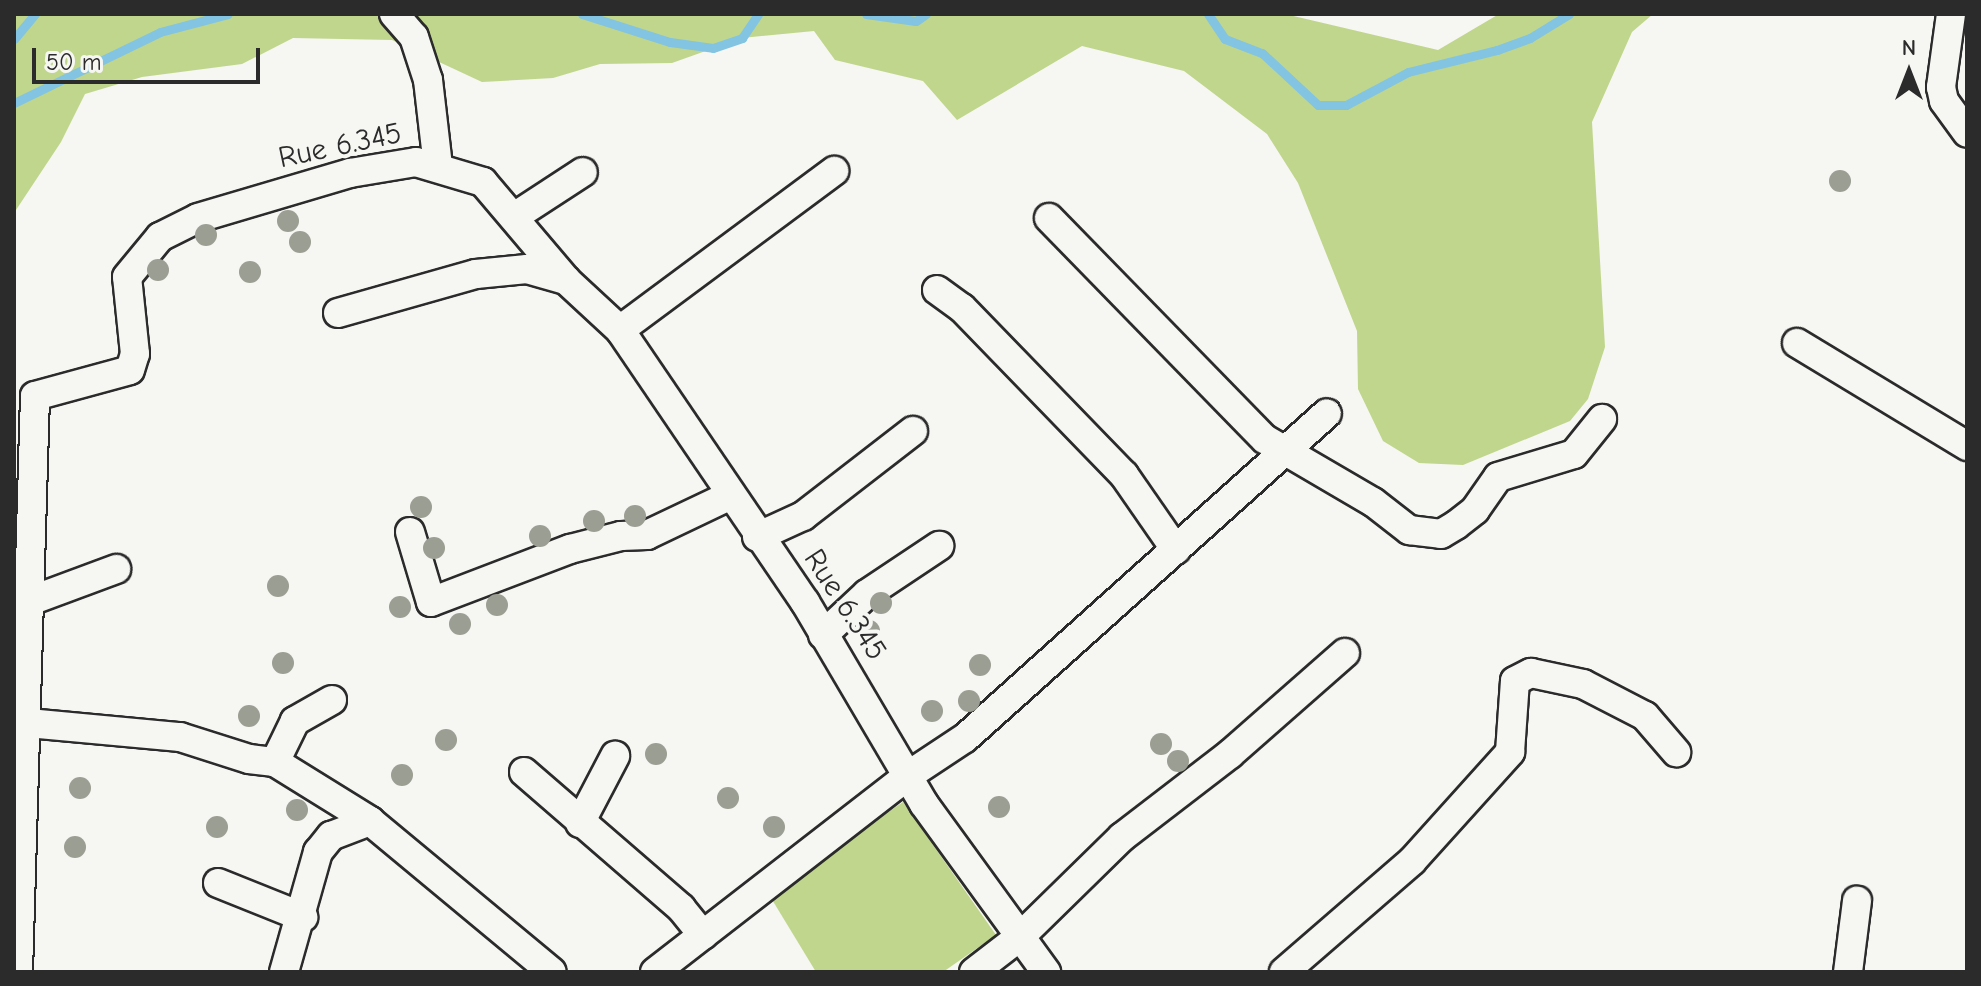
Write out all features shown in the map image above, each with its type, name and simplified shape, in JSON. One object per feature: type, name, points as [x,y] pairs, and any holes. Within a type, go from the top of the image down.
[{"type":"street","points":[[394,14],[414,37],[428,80],[438,166]]},
{"type":"street","points":[[1951,14],[1941,87],[1944,101],[1967,133]]},
{"type":"street","name":"Rue 6.345","points":[[18,972],[19,825],[28,723],[35,396],[130,370],[135,354],[126,287],[143,251],[198,218],[350,173],[416,162],[438,166],[483,182],[566,280],[620,330],[823,635],[951,843],[1022,935],[1046,972]]},
{"type":"street","points":[[620,330],[834,171]]},
{"type":"street","points":[[514,217],[583,172]]},
{"type":"street","points":[[1049,218],[1273,445],[1373,502],[1409,530],[1441,534],[1475,510],[1498,477],[1574,454],[1602,419]]},
{"type":"street","points":[[338,313],[476,274],[527,269],[566,280]]},
{"type":"street","points":[[937,290],[962,308],[1124,475],[1176,550]]},
{"type":"street","points":[[1797,343],[1967,446]]},
{"type":"street","points":[[757,537],[803,516],[913,431]]},
{"type":"street","points":[[655,972],[909,775],[965,738],[1176,550],[1273,445]]},
{"type":"street","points":[[410,532],[431,602],[570,549],[621,536],[647,535],[729,496]]},
{"type":"street","points":[[823,635],[867,594],[939,546]]},
{"type":"street","points":[[30,601],[116,569]]},
{"type":"street","points":[[974,972],[1022,935],[1122,837],[1230,754],[1345,653]]},
{"type":"street","points":[[1284,972],[1412,861],[1510,752],[1515,681],[1531,673],[1583,684],[1645,716],[1676,752]]},
{"type":"street","points":[[275,762],[295,721],[332,700]]},
{"type":"street","points":[[28,723],[180,737],[249,759],[275,762],[370,821],[552,972]]},
{"type":"street","points":[[580,823],[615,756]]},
{"type":"street","points":[[524,772],[681,908],[703,935]]},
{"type":"street","points":[[284,972],[303,917],[318,852],[331,836],[370,821]]},
{"type":"street","points":[[218,883],[303,917]]},
{"type":"street","points":[[1848,972],[1857,901]]},
{"type":"green space","points":[[14,14],[1285,14],[1438,50],[1499,14],[1653,14],[1632,32],[1592,122],[1605,347],[1588,399],[1570,421],[1463,465],[1419,463],[1383,441],[1358,389],[1357,331],[1298,183],[1267,134],[1184,71],[1082,46],[957,120],[923,81],[835,60],[814,31],[742,38],[672,63],[600,64],[553,78],[482,82],[392,40],[293,38],[242,64],[142,77],[85,94],[61,142],[14,213]]},
{"type":"green space","points":[[903,802],[996,935],[943,972],[816,972],[768,893]]},
{"type":"waterway","points":[[14,39],[35,14]]},
{"type":"waterway","points":[[14,103],[160,32],[228,14]]},
{"type":"waterway","points":[[582,14],[670,42],[713,48],[742,38],[758,14]]},
{"type":"waterway","points":[[866,14],[916,21],[926,14]]},
{"type":"waterway","points":[[1208,14],[1225,39],[1262,53],[1318,105],[1346,105],[1408,72],[1497,50],[1530,38],[1569,14]]}]
